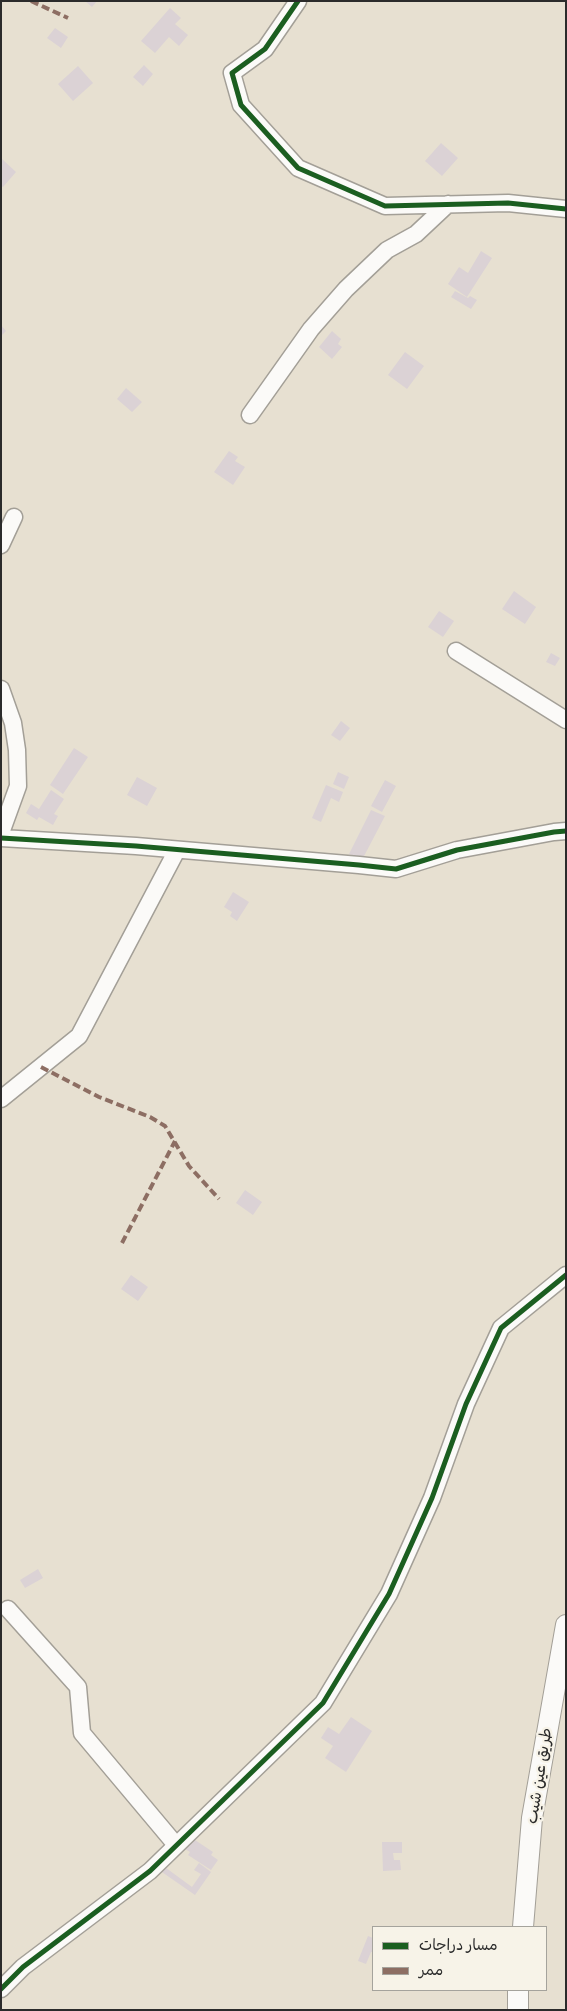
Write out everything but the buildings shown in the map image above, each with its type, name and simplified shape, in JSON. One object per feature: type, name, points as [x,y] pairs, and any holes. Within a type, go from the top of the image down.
[{"type":"main road","name":"طريق عين شيب","points":[[523,1926],[532,1818],[566,1625]]},
{"type":"main road","points":[[518,1991],[518,2010]]},
{"type":"street","points":[[298,1],[265,49],[232,73],[241,105],[298,168],[385,206],[508,202],[566,209]]},
{"type":"street","points":[[250,415],[311,329],[346,289],[387,250],[416,234],[448,204]]},
{"type":"street","points":[[1,545],[14,518]]},
{"type":"street","points":[[456,650],[566,720]]},
{"type":"street","points":[[1,689],[13,723],[17,750],[18,786],[1,832]]},
{"type":"street","points":[[1,838],[177,850],[349,864],[396,870],[457,850],[554,832],[566,832]]},
{"type":"street","points":[[1,1100],[79,1036],[177,850]]},
{"type":"street","points":[[1,1989],[23,1967],[150,1870],[323,1703],[389,1594],[432,1498],[466,1404],[501,1328],[566,1275]]},
{"type":"street","points":[[8,1609],[78,1687],[82,1733],[176,1846]]},
{"type":"marked path","points":[[31,1],[68,18]]},
{"type":"marked path","points":[[41,1067],[99,1097],[150,1117],[165,1126],[189,1166],[219,1199]]},
{"type":"marked path","points":[[122,1243],[175,1141]]},
{"type":"cycle path","points":[[298,1],[265,49],[232,73],[241,105],[298,168],[385,206],[508,203],[566,209]]},
{"type":"cycle path","points":[[1,838],[136,846],[396,869],[457,850],[566,831]]},
{"type":"cycle path","points":[[1,1989],[23,1967],[150,1871],[323,1703],[389,1594],[432,1498],[466,1404],[501,1328],[566,1275]]}]
